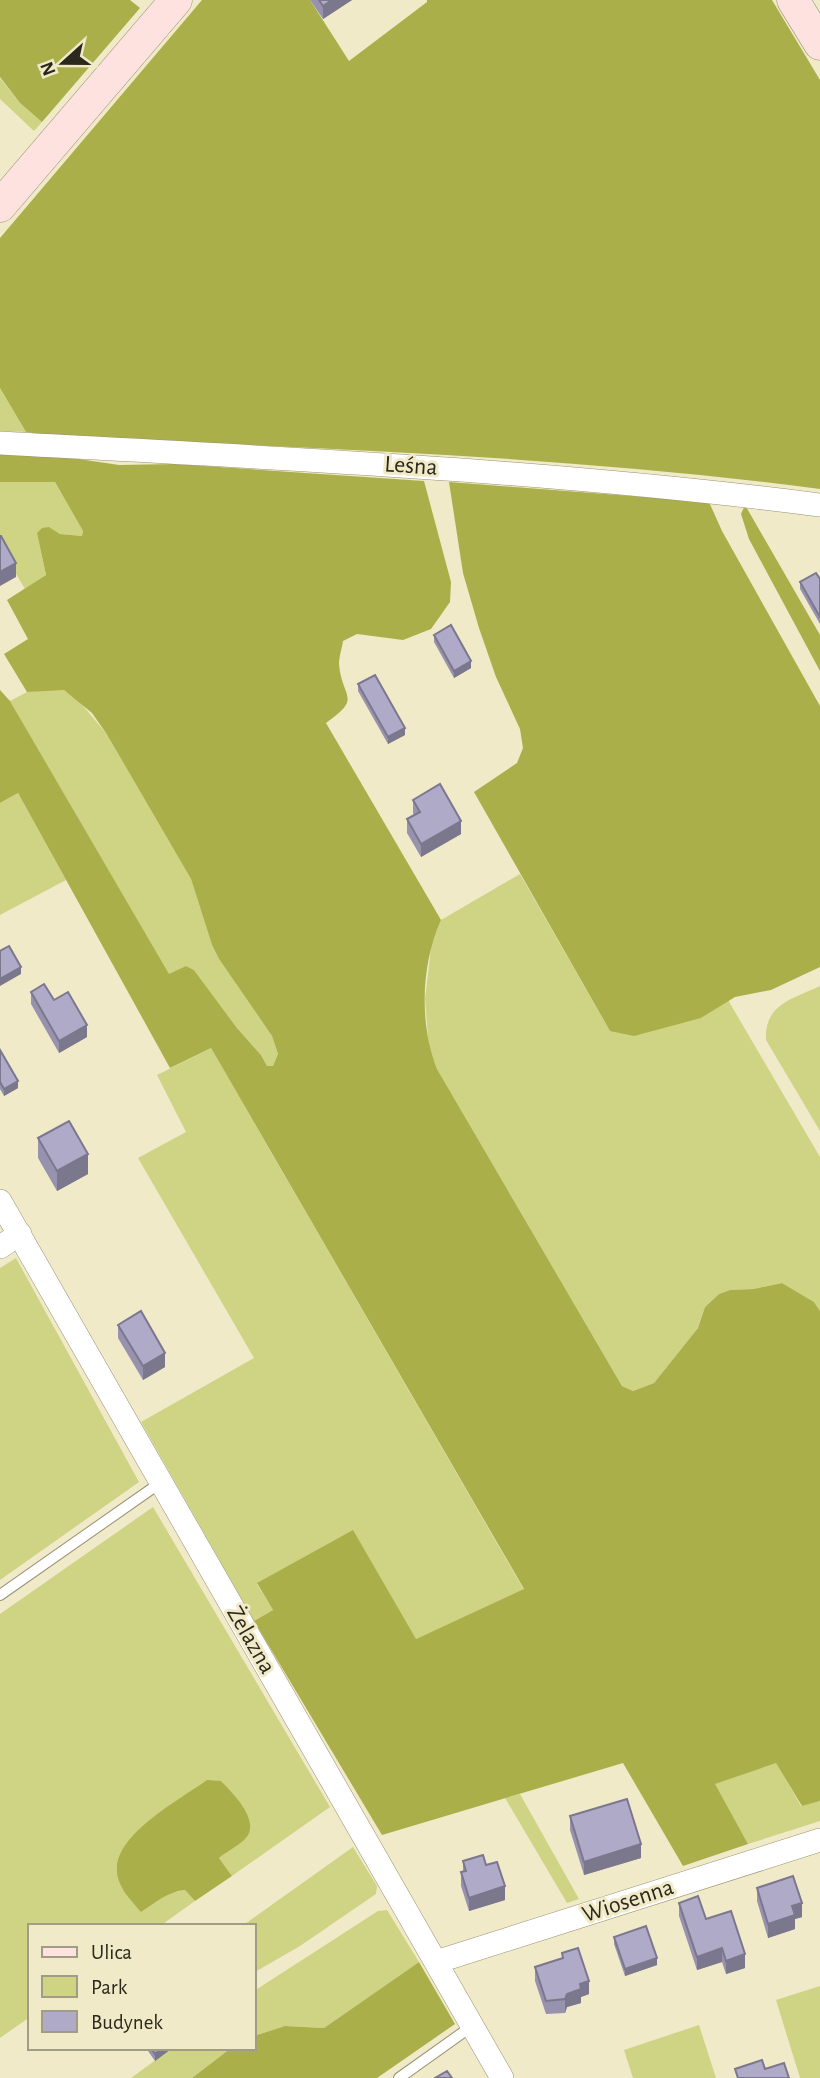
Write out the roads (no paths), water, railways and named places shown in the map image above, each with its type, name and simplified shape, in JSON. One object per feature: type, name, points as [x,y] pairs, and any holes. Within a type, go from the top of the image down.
[{"type":"street","points":[[0,206],[176,0]]},
{"type":"street","points":[[793,0],[820,44]]},
{"type":"street","name":"Leśna","points":[[0,443],[430,466],[721,492],[820,505]]},
{"type":"street","name":"Żelazna","points":[[0,1201],[502,2078]]},
{"type":"street","points":[[0,1248],[20,1234]]},
{"type":"street","name":"Wiosenna","points":[[436,1962],[820,1840]]},
{"type":"lane","points":[[0,1595],[160,1483]]},
{"type":"lane","points":[[399,2078],[472,2026]]}]
